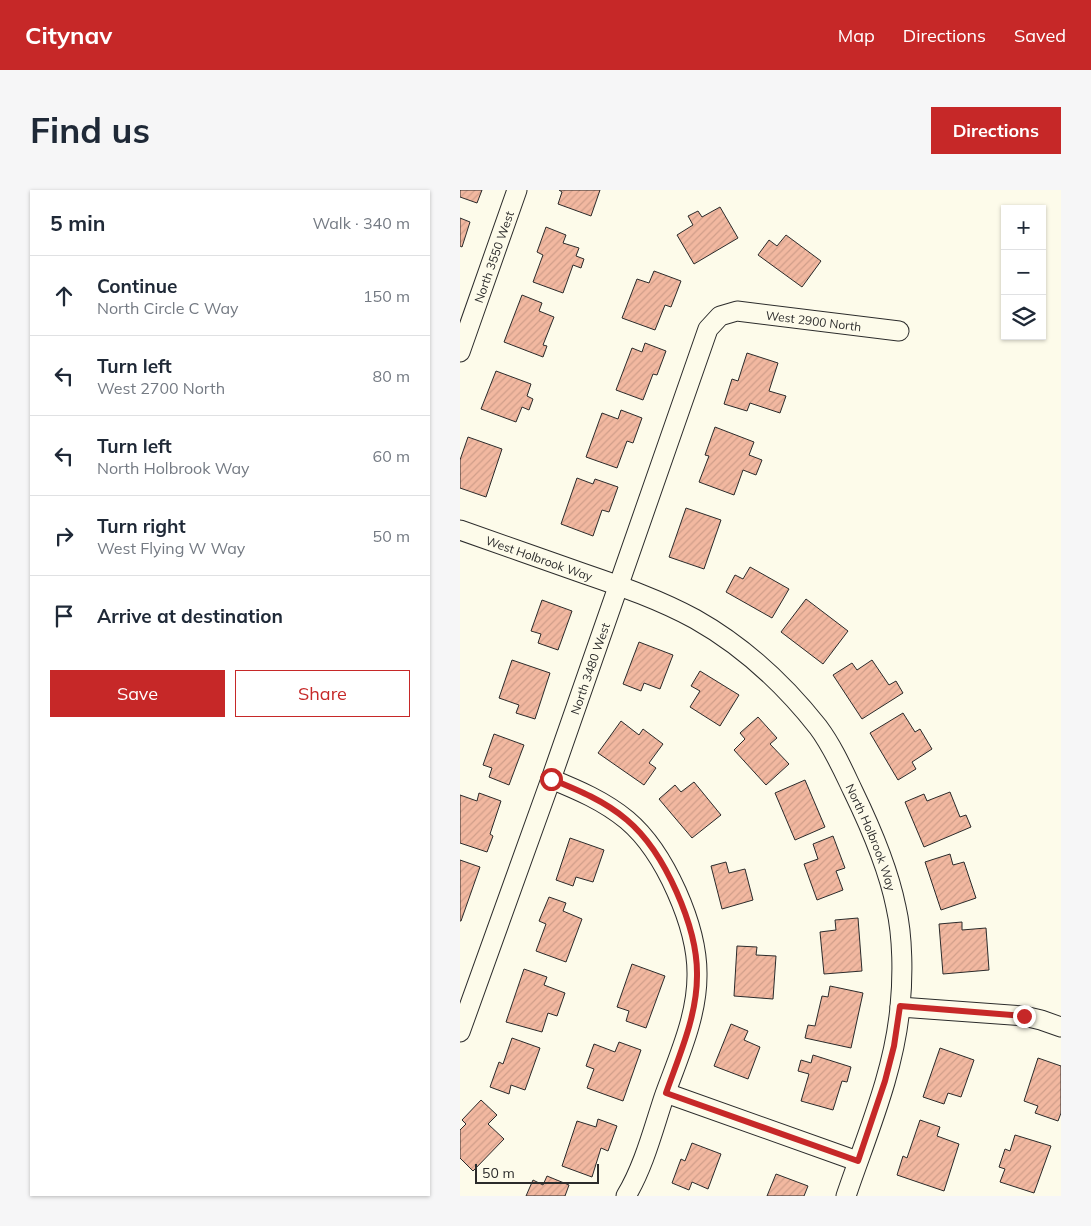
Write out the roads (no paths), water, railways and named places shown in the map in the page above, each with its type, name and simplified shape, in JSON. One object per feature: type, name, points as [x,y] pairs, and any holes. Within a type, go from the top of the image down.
[{"type":"street","name":"North 3550 West","points":[[460,352],[517,190]]},
{"type":"street","name":"West 2900 North","points":[[728,312],[746,312],[899,331]]},
{"type":"street","name":"North 3480 West","points":[[460,1032],[551,779],[708,330],[720,316],[728,312]]},
{"type":"street","name":"West Holbrook Way","points":[[460,530],[618,586]]},
{"type":"street","name":"North Holbrook Way","points":[[618,586],[667,605],[697,620],[730,641],[760,664],[819,728],[838,759],[872,830],[894,900],[901,955],[900,1006],[894,1046],[885,1081],[846,1196]]},
{"type":"street","points":[[551,779],[588,794],[628,821],[647,841],[665,871],[687,915],[696,949],[697,977],[694,1004],[687,1032],[641,1165],[626,1196]]},
{"type":"street","points":[[900,1006],[1024,1016],[1061,1027]]},
{"type":"street","points":[[666,1093],[858,1161]]}]
